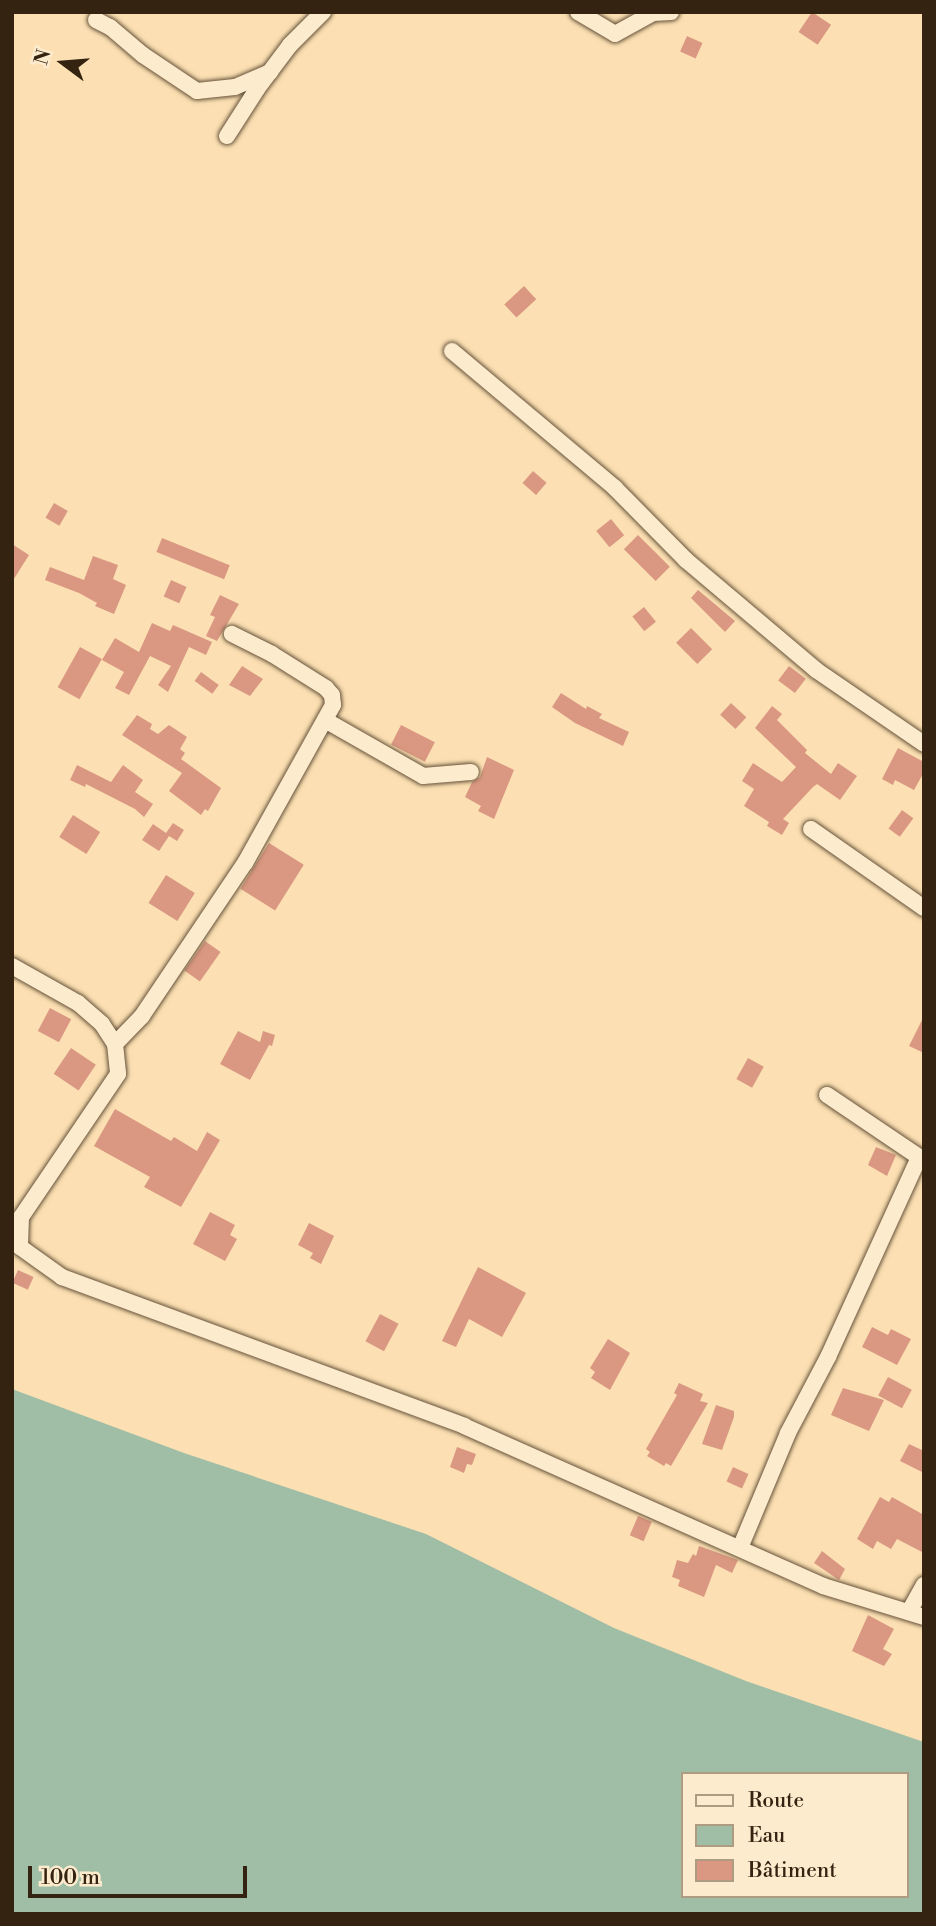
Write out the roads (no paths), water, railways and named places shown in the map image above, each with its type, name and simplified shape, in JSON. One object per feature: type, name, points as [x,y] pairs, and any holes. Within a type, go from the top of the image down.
[{"type":"street","points":[[227,136],[290,45],[323,12]]},
{"type":"street","points":[[578,12],[615,34],[653,13],[671,12]]},
{"type":"street","points":[[96,20],[110,27],[143,55],[197,90],[235,87],[270,72]]},
{"type":"street","points":[[452,351],[615,488],[687,561],[816,670],[924,744]]},
{"type":"street","points":[[115,1044],[142,1016],[245,863],[333,705],[332,695],[326,688],[272,654],[232,634]]},
{"type":"street","points":[[325,720],[423,775],[471,772]]},
{"type":"street","points":[[811,829],[924,908]]},
{"type":"street","points":[[12,966],[78,1003],[102,1024],[115,1044],[118,1074],[21,1217],[20,1247],[62,1277],[464,1426],[823,1586],[917,1613],[924,1585]]},
{"type":"street","points":[[740,1548],[789,1433],[828,1357],[919,1157],[827,1094]]},
{"type":"water","points":[[12,1389],[184,1453],[426,1534],[614,1628],[746,1681],[924,1742],[924,1914],[12,1914]]}]
